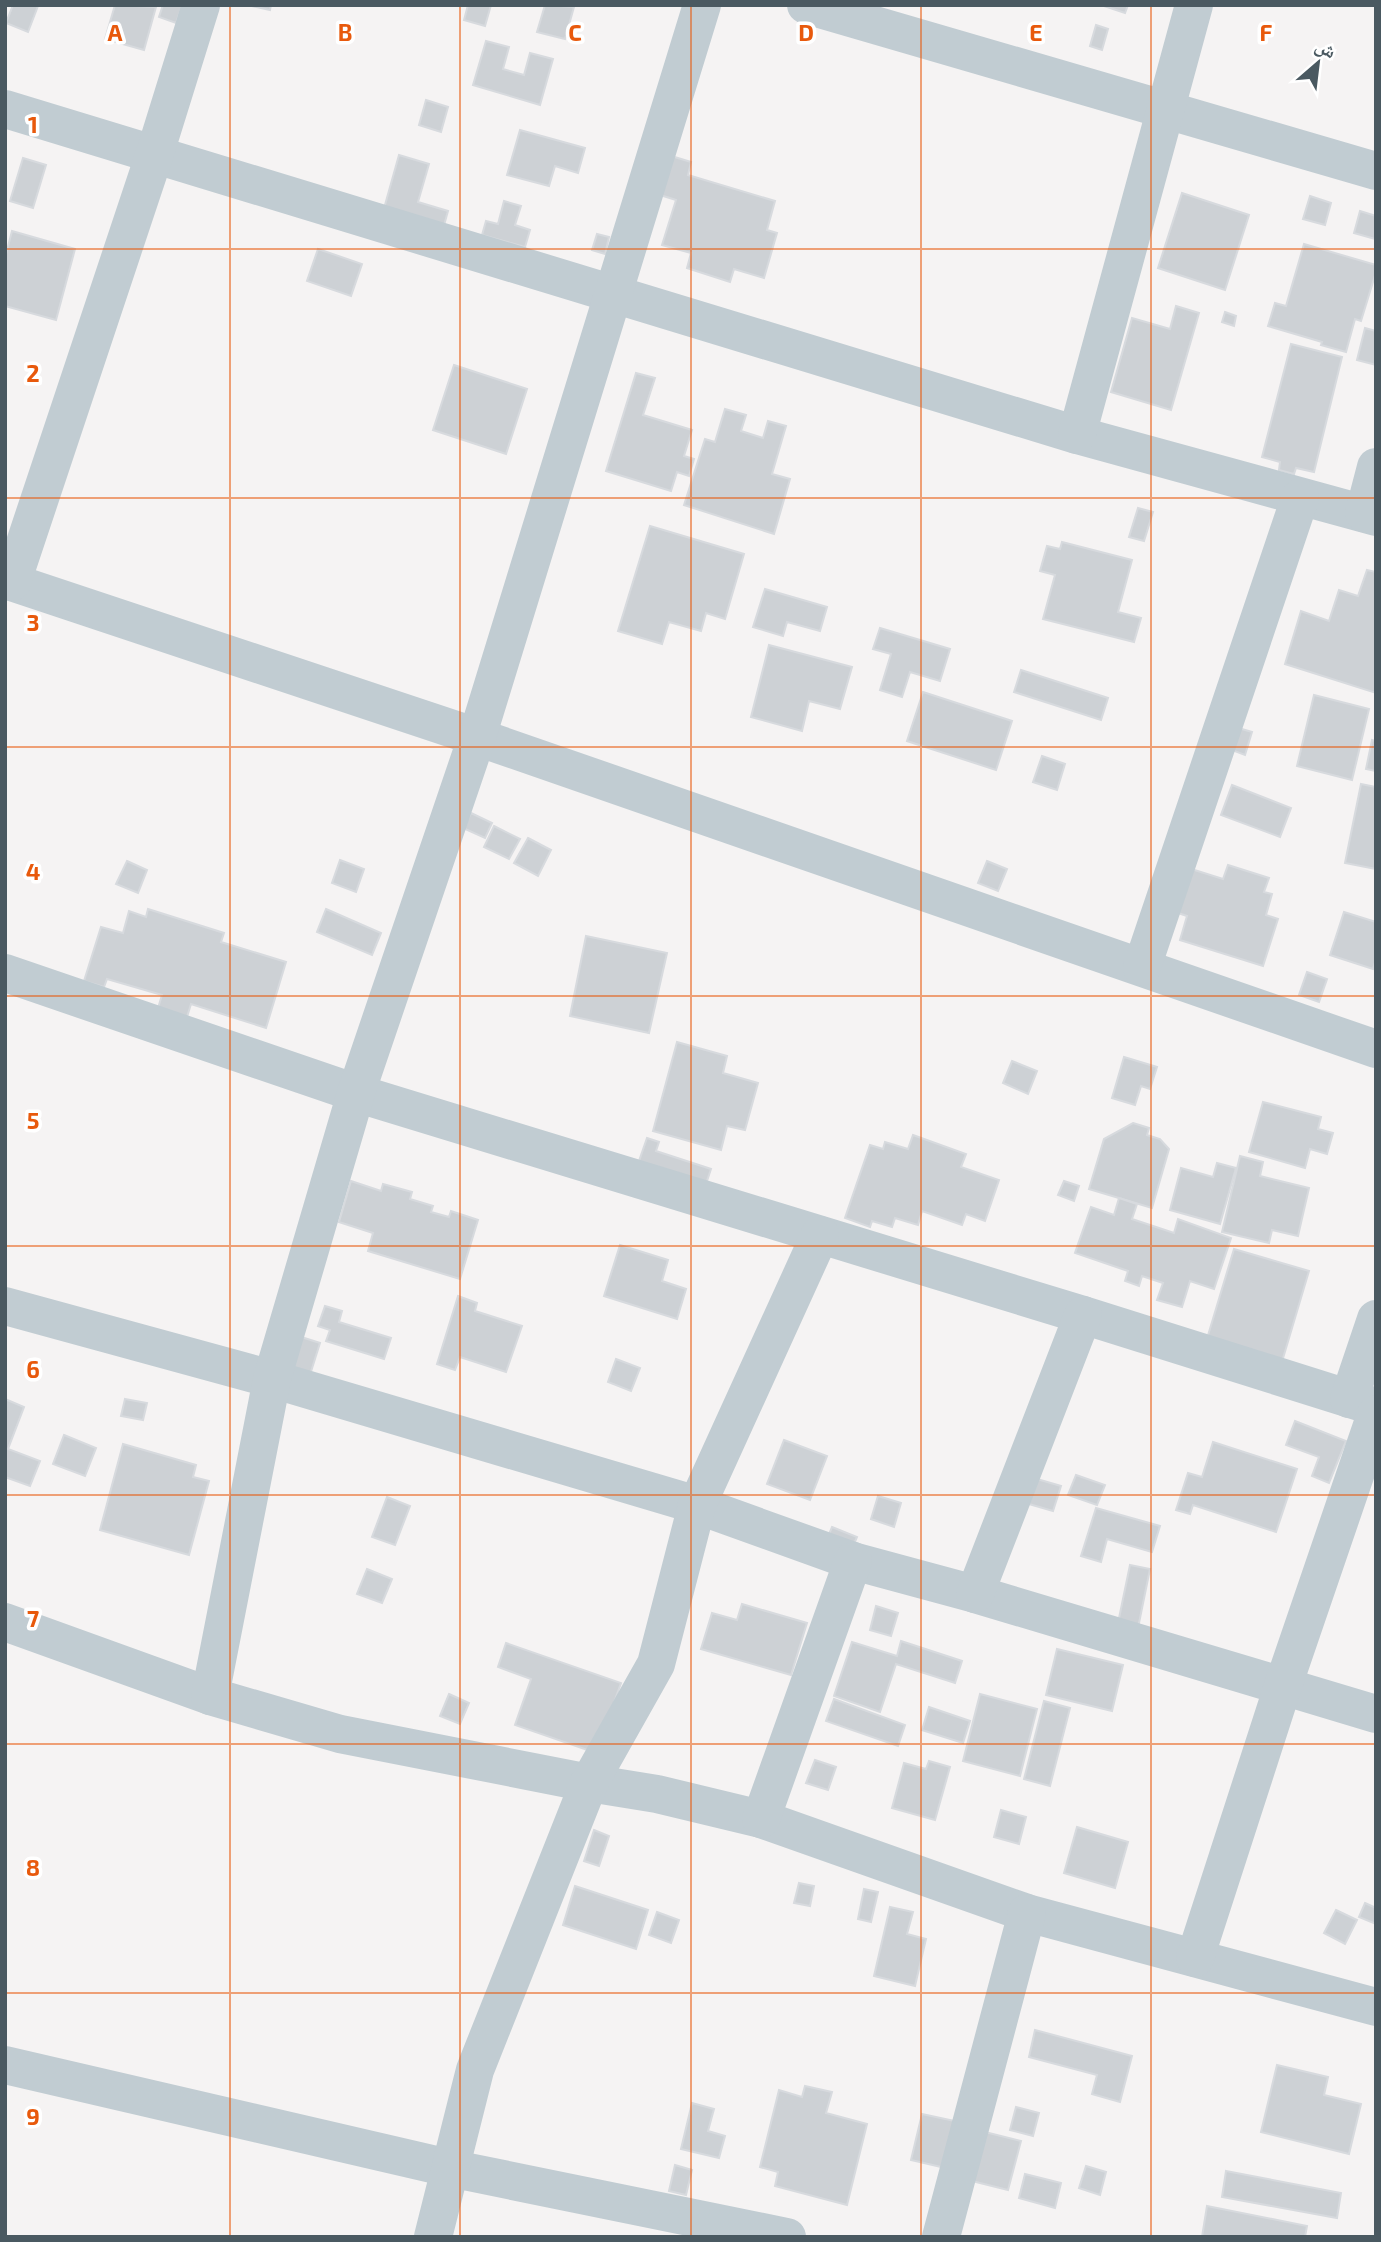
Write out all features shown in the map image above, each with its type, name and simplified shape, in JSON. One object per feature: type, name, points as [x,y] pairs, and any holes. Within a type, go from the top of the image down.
[{"type":"street","points":[[201,5],[155,153],[9,581],[477,737],[1376,1049]]},
{"type":"street","points":[[210,1696],[272,1379],[356,1094],[477,737],[702,5]]},
{"type":"street","points":[[806,5],[1376,171]]},
{"type":"street","points":[[1077,435],[1194,5]]},
{"type":"street","points":[[5,110],[155,153],[1077,435],[1300,498],[1370,515],[1376,467]]},
{"type":"street","points":[[1142,967],[1300,498]]},
{"type":"street","points":[[5,973],[356,1094],[1083,1315],[1367,1407]]},
{"type":"street","points":[[433,2237],[475,2070],[589,1783],[656,1664],[697,1505],[820,1235]]},
{"type":"street","points":[[5,1306],[272,1379],[697,1505],[853,1561],[975,1594],[1376,1714]]},
{"type":"street","points":[[975,1594],[1083,1315]]},
{"type":"street","points":[[1195,1958],[1283,1686],[1367,1407],[1376,1319]]},
{"type":"street","points":[[761,1819],[853,1561]]},
{"type":"street","points":[[5,1622],[210,1696],[340,1734],[657,1794],[761,1819],[1027,1913],[1376,2007]]},
{"type":"street","points":[[941,2237],[1027,1913]]},
{"type":"street","points":[[5,2065],[449,2168],[787,2237]]},
{"type":"building","points":[[13,5],[38,6],[28,32],[6,23]]},
{"type":"building","points":[[115,5],[156,7],[144,50],[105,39]]},
{"type":"building","points":[[163,5],[182,6],[176,23],[159,17]]},
{"type":"building","points":[[247,5],[271,5],[270,10]]},
{"type":"building","points":[[468,5],[491,5],[485,26],[464,20]]},
{"type":"building","points":[[545,5],[574,7],[565,39],[537,32]]},
{"type":"building","points":[[1101,5],[1128,5],[1125,13]]},
{"type":"building","points":[[1096,25],[1108,29],[1102,50],[1090,46]]},
{"type":"building","points":[[486,41],[509,47],[503,69],[524,75],[530,53],[553,59],[540,105],[473,85]]},
{"type":"building","points":[[426,100],[448,107],[441,132],[419,125]]},
{"type":"building","points":[[520,130],[585,148],[578,173],[555,166],[549,186],[507,175]]},
{"type":"building","points":[[399,155],[429,164],[418,202],[448,211],[443,229],[383,212]]},
{"type":"building","points":[[668,155],[691,162],[688,175],[775,201],[767,230],[777,233],[764,278],[734,269],[730,282],[687,268],[691,253],[662,245],[676,200],[657,194]]},
{"type":"building","points":[[23,158],[46,165],[33,208],[10,201]]},
{"type":"building","points":[[1182,193],[1249,215],[1225,290],[1158,268]]},
{"type":"building","points":[[1310,196],[1331,203],[1325,225],[1303,219]]},
{"type":"building","points":[[504,201],[521,206],[515,225],[530,230],[525,247],[482,235],[486,221],[498,224]]},
{"type":"building","points":[[1360,211],[1376,216],[1375,239],[1354,233]]},
{"type":"building","points":[[12,231],[75,249],[56,320],[5,306],[5,258]]},
{"type":"building","points":[[597,234],[609,237],[605,254],[592,250]]},
{"type":"building","points":[[1304,244],[1376,265],[1361,321],[1355,319],[1346,352],[1268,326],[1275,303],[1286,306]]},
{"type":"building","points":[[318,249],[362,264],[351,296],[307,281]]},
{"type":"building","points":[[1176,306],[1199,313],[1171,410],[1111,392],[1132,318],[1170,329]]},
{"type":"building","points":[[1225,312],[1236,316],[1234,326],[1222,322]]},
{"type":"building","points":[[1365,328],[1376,331],[1376,365],[1357,360]]},
{"type":"building","points":[[1291,344],[1342,357],[1314,472],[1296,468],[1294,474],[1279,470],[1280,462],[1262,457]]},
{"type":"building","points":[[454,365],[527,389],[506,454],[433,430]]},
{"type":"building","points":[[636,373],[655,378],[643,415],[692,430],[684,456],[694,459],[689,476],[677,472],[671,491],[606,471]]},
{"type":"building","points":[[725,409],[746,415],[741,431],[763,438],[768,421],[786,426],[772,474],[790,479],[774,534],[684,505],[705,439],[715,442]]},
{"type":"building","points":[[1138,508],[1153,512],[1144,541],[1129,537]]},
{"type":"building","points":[[650,526],[744,554],[725,619],[706,613],[701,631],[669,622],[662,644],[618,631]]},
{"type":"building","points":[[1062,542],[1132,560],[1118,612],[1141,618],[1134,642],[1043,619],[1055,575],[1040,571],[1047,546],[1060,549]]},
{"type":"building","points":[[1367,570],[1376,572],[1376,693],[1285,664],[1301,611],[1329,621],[1339,590],[1358,596]]},
{"type":"building","points":[[765,589],[827,607],[820,631],[787,622],[783,636],[753,627]]},
{"type":"building","points":[[880,628],[950,649],[940,681],[910,672],[902,697],[880,690],[891,654],[873,649]]},
{"type":"building","points":[[769,645],[852,667],[840,709],[809,701],[802,731],[751,717]]},
{"type":"building","points":[[1021,670],[1108,698],[1101,720],[1014,692]]},
{"type":"building","points":[[923,692],[1012,721],[996,770],[907,741]]},
{"type":"building","points":[[1314,695],[1369,709],[1352,780],[1297,766]]},
{"type":"building","points":[[1235,727],[1252,732],[1245,755],[1229,749]]},
{"type":"building","points":[[1372,740],[1376,741],[1376,771],[1366,769]]},
{"type":"building","points":[[1042,756],[1065,764],[1057,790],[1033,782]]},
{"type":"building","points":[[1361,784],[1376,787],[1376,869],[1345,863]]},
{"type":"building","points":[[1232,785],[1291,808],[1280,837],[1221,815]]},
{"type":"building","points":[[471,813],[492,823],[485,838],[463,828]]},
{"type":"building","points":[[494,826],[520,839],[509,859],[484,847]]},
{"type":"building","points":[[528,838],[551,850],[538,876],[514,863]]},
{"type":"building","points":[[340,860],[364,869],[356,892],[332,883]]},
{"type":"building","points":[[127,861],[147,870],[138,893],[116,884]]},
{"type":"building","points":[[987,861],[1007,869],[998,891],[978,883]]},
{"type":"building","points":[[1228,865],[1269,878],[1264,892],[1272,894],[1266,915],[1278,919],[1263,966],[1180,940],[1187,916],[1169,910],[1182,866],[1223,879]]},
{"type":"building","points":[[148,909],[224,933],[221,942],[286,962],[266,1028],[191,1004],[187,1017],[158,1008],[162,995],[107,979],[104,987],[84,981],[101,927],[123,933],[129,911],[146,917]]},
{"type":"building","points":[[326,909],[381,933],[372,955],[317,932]]},
{"type":"building","points":[[1344,912],[1376,922],[1376,959],[1373,969],[1330,955]]},
{"type":"building","points":[[586,936],[667,953],[649,1033],[570,1016]]},
{"type":"building","points":[[1307,972],[1327,979],[1319,1002],[1299,995]]},
{"type":"building","points":[[677,1042],[727,1056],[723,1073],[758,1083],[745,1130],[727,1126],[721,1150],[653,1131]]},
{"type":"building","points":[[1124,1057],[1157,1067],[1150,1089],[1141,1086],[1135,1105],[1112,1098]]},
{"type":"building","points":[[1012,1061],[1037,1071],[1028,1094],[1003,1083]]},
{"type":"building","points":[[1263,1102],[1321,1117],[1318,1129],[1333,1133],[1327,1154],[1310,1149],[1305,1168],[1249,1152]]},
{"type":"building","points":[[1133,1123],[1149,1128],[1147,1135],[1160,1139],[1169,1149],[1152,1208],[1089,1189],[1104,1139]]},
{"type":"building","points":[[913,1135],[966,1154],[961,1167],[999,1180],[985,1221],[966,1214],[962,1225],[922,1211],[918,1225],[895,1218],[892,1227],[872,1221],[870,1227],[845,1218],[870,1145],[883,1149],[885,1142],[908,1149]]},
{"type":"building","points":[[647,1138],[659,1142],[656,1151],[711,1169],[705,1187],[638,1164]]},
{"type":"building","points":[[1240,1156],[1263,1162],[1260,1176],[1309,1188],[1298,1236],[1272,1230],[1269,1243],[1222,1232]]},
{"type":"building","points":[[1217,1163],[1236,1168],[1220,1224],[1170,1210],[1181,1168],[1213,1177]]},
{"type":"building","points":[[351,1181],[381,1191],[383,1184],[412,1192],[410,1199],[433,1206],[431,1212],[449,1217],[451,1211],[478,1220],[460,1279],[368,1251],[373,1233],[339,1222]]},
{"type":"building","points":[[1064,1181],[1079,1186],[1074,1201],[1058,1195]]},
{"type":"building","points":[[1119,1198],[1137,1204],[1132,1219],[1174,1233],[1178,1219],[1231,1238],[1214,1289],[1190,1281],[1182,1307],[1157,1300],[1163,1283],[1142,1276],[1139,1286],[1125,1281],[1128,1271],[1075,1253],[1091,1207],[1114,1215]]},
{"type":"building","points":[[620,1245],[668,1260],[662,1281],[686,1289],[677,1319],[604,1296]]},
{"type":"building","points":[[1234,1249],[1309,1271],[1281,1365],[1206,1342]]},
{"type":"building","points":[[458,1296],[477,1303],[475,1311],[522,1326],[506,1372],[460,1357],[455,1370],[437,1364]]},
{"type":"building","points":[[325,1306],[342,1311],[339,1322],[391,1338],[384,1359],[326,1341],[330,1330],[318,1326]]},
{"type":"building","points":[[295,1335],[320,1343],[309,1378],[284,1371]]},
{"type":"building","points":[[616,1359],[640,1368],[631,1391],[608,1382]]},
{"type":"building","points":[[5,1399],[24,1407],[8,1449],[40,1461],[30,1486],[5,1477]]},
{"type":"building","points":[[125,1399],[147,1403],[143,1420],[121,1416]]},
{"type":"building","points":[[1295,1421],[1346,1441],[1329,1483],[1312,1476],[1319,1457],[1286,1445]]},
{"type":"building","points":[[64,1435],[96,1448],[85,1476],[53,1464]]},
{"type":"building","points":[[784,1440],[827,1456],[810,1500],[767,1484]]},
{"type":"building","points":[[1213,1442],[1297,1469],[1276,1532],[1193,1505],[1190,1514],[1176,1510],[1188,1473],[1202,1477]]},
{"type":"building","points":[[123,1444],[196,1465],[193,1477],[209,1481],[189,1555],[100,1530]]},
{"type":"building","points":[[1076,1475],[1105,1485],[1097,1505],[1068,1495]]},
{"type":"building","points":[[1037,1479],[1061,1486],[1053,1511],[1029,1504]]},
{"type":"building","points":[[878,1496],[901,1503],[894,1527],[871,1519]]},
{"type":"building","points":[[387,1497],[410,1506],[395,1545],[372,1537]]},
{"type":"building","points":[[1096,1508],[1160,1526],[1152,1552],[1107,1539],[1101,1562],[1081,1556]]},
{"type":"building","points":[[832,1527],[857,1537],[852,1549],[827,1539]]},
{"type":"building","points":[[1130,1565],[1150,1569],[1138,1628],[1118,1623]]},
{"type":"building","points":[[367,1569],[392,1579],[382,1603],[357,1594]]},
{"type":"building","points":[[742,1604],[807,1623],[791,1675],[701,1649],[712,1613],[737,1620]]},
{"type":"building","points":[[876,1606],[898,1613],[891,1636],[870,1630]]},
{"type":"building","points":[[901,1641],[962,1661],[955,1683],[896,1664],[880,1712],[834,1696],[852,1642],[897,1656]]},
{"type":"building","points":[[506,1643],[621,1683],[596,1753],[515,1725],[531,1679],[498,1667]]},
{"type":"building","points":[[1057,1649],[1123,1665],[1112,1711],[1046,1695]]},
{"type":"building","points":[[449,1694],[469,1703],[460,1724],[440,1716]]},
{"type":"building","points":[[980,1694],[1037,1709],[1020,1776],[963,1761]]},
{"type":"building","points":[[834,1699],[905,1725],[898,1746],[826,1721]]},
{"type":"building","points":[[1044,1701],[1070,1708],[1050,1786],[1024,1779]]},
{"type":"building","points":[[929,1707],[970,1721],[963,1743],[922,1730]]},
{"type":"building","points":[[815,1760],[836,1767],[828,1790],[806,1783]]},
{"type":"building","points":[[929,1761],[950,1767],[935,1820],[892,1808],[904,1763],[926,1769]]},
{"type":"building","points":[[1001,1810],[1026,1817],[1019,1844],[994,1837]]},
{"type":"building","points":[[1077,1827],[1128,1842],[1115,1888],[1064,1873]]},
{"type":"building","points":[[594,1830],[609,1836],[599,1866],[584,1861]]},
{"type":"building","points":[[799,1883],[814,1886],[810,1906],[794,1903]]},
{"type":"building","points":[[575,1886],[648,1910],[636,1949],[563,1925]]},
{"type":"building","points":[[864,1889],[878,1892],[871,1922],[858,1919]]},
{"type":"building","points":[[1365,1903],[1376,1908],[1376,1924],[1359,1917]]},
{"type":"building","points":[[890,1907],[913,1912],[907,1934],[926,1939],[915,1986],[874,1976]]},
{"type":"building","points":[[1336,1910],[1357,1920],[1345,1944],[1324,1933]]},
{"type":"building","points":[[657,1912],[679,1920],[671,1943],[649,1935]]},
{"type":"building","points":[[1035,2030],[1132,2056],[1120,2102],[1092,2094],[1097,2075],[1029,2057]]},
{"type":"building","points":[[1277,2065],[1328,2077],[1324,2095],[1361,2104],[1349,2154],[1261,2132]]},
{"type":"building","points":[[805,2086],[832,2092],[826,2113],[867,2124],[847,2205],[775,2186],[778,2172],[760,2167],[779,2090],[802,2097]]},
{"type":"building","points":[[692,2103],[714,2109],[708,2131],[725,2136],[719,2158],[681,2149]]},
{"type":"building","points":[[1016,2107],[1039,2113],[1033,2136],[1010,2130]]},
{"type":"building","points":[[922,2114],[964,2123],[954,2170],[911,2160]]},
{"type":"building","points":[[977,2130],[1021,2141],[1008,2190],[964,2179]]},
{"type":"building","points":[[675,2165],[692,2170],[686,2195],[669,2191]]},
{"type":"building","points":[[1086,2166],[1106,2172],[1100,2195],[1079,2188]]},
{"type":"building","points":[[1226,2171],[1341,2193],[1337,2218],[1222,2197]]},
{"type":"building","points":[[1025,2174],[1061,2183],[1055,2208],[1019,2198]]},
{"type":"building","points":[[1207,2206],[1307,2226],[1305,2237],[1202,2237]]}]
